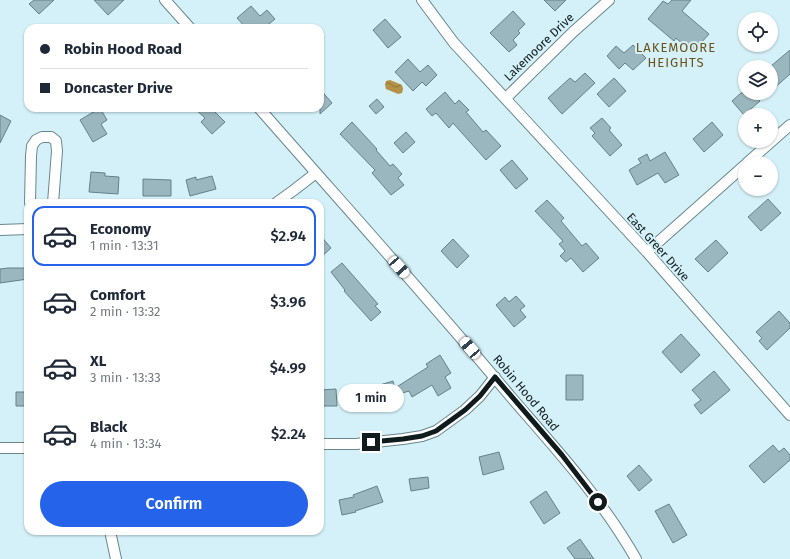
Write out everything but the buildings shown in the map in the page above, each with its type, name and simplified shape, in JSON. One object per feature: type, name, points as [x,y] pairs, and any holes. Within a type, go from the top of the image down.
[{"type":"street","points":[[165,0],[186,24]]},
{"type":"street","name":"East Greer Drive","points":[[422,0],[454,43],[647,252],[790,415]]},
{"type":"street","name":"Lakemoore Drive","points":[[506,98],[572,32],[609,0]]},
{"type":"street","name":"Robin Hood Road","points":[[263,112],[462,338],[562,455],[623,536],[636,559]]},
{"type":"street","points":[[755,156],[790,125]]},
{"type":"street","points":[[30,199],[32,146],[36,140],[42,137],[51,138],[56,141],[57,151],[53,199]]},
{"type":"street","points":[[647,252],[738,171]]},
{"type":"street","points":[[282,199],[316,173]]},
{"type":"street","points":[[0,230],[24,229]]},
{"type":"street","points":[[324,444],[356,444],[403,439],[422,436],[436,431],[465,410],[480,396],[495,377]]},
{"type":"street","points":[[0,448],[24,448]]},
{"type":"street","points":[[111,535],[116,559]]},
{"type":"water","points":[[390,80],[402,85],[402,93],[398,94],[386,89],[386,81]]},
{"type":"district","name":"LAKEMOORE HEIGHTS","points":[[676,54]]},
{"type":"route","points":[[371,442],[422,436],[436,431],[465,410],[480,396],[495,377],[562,455],[598,502]]}]
